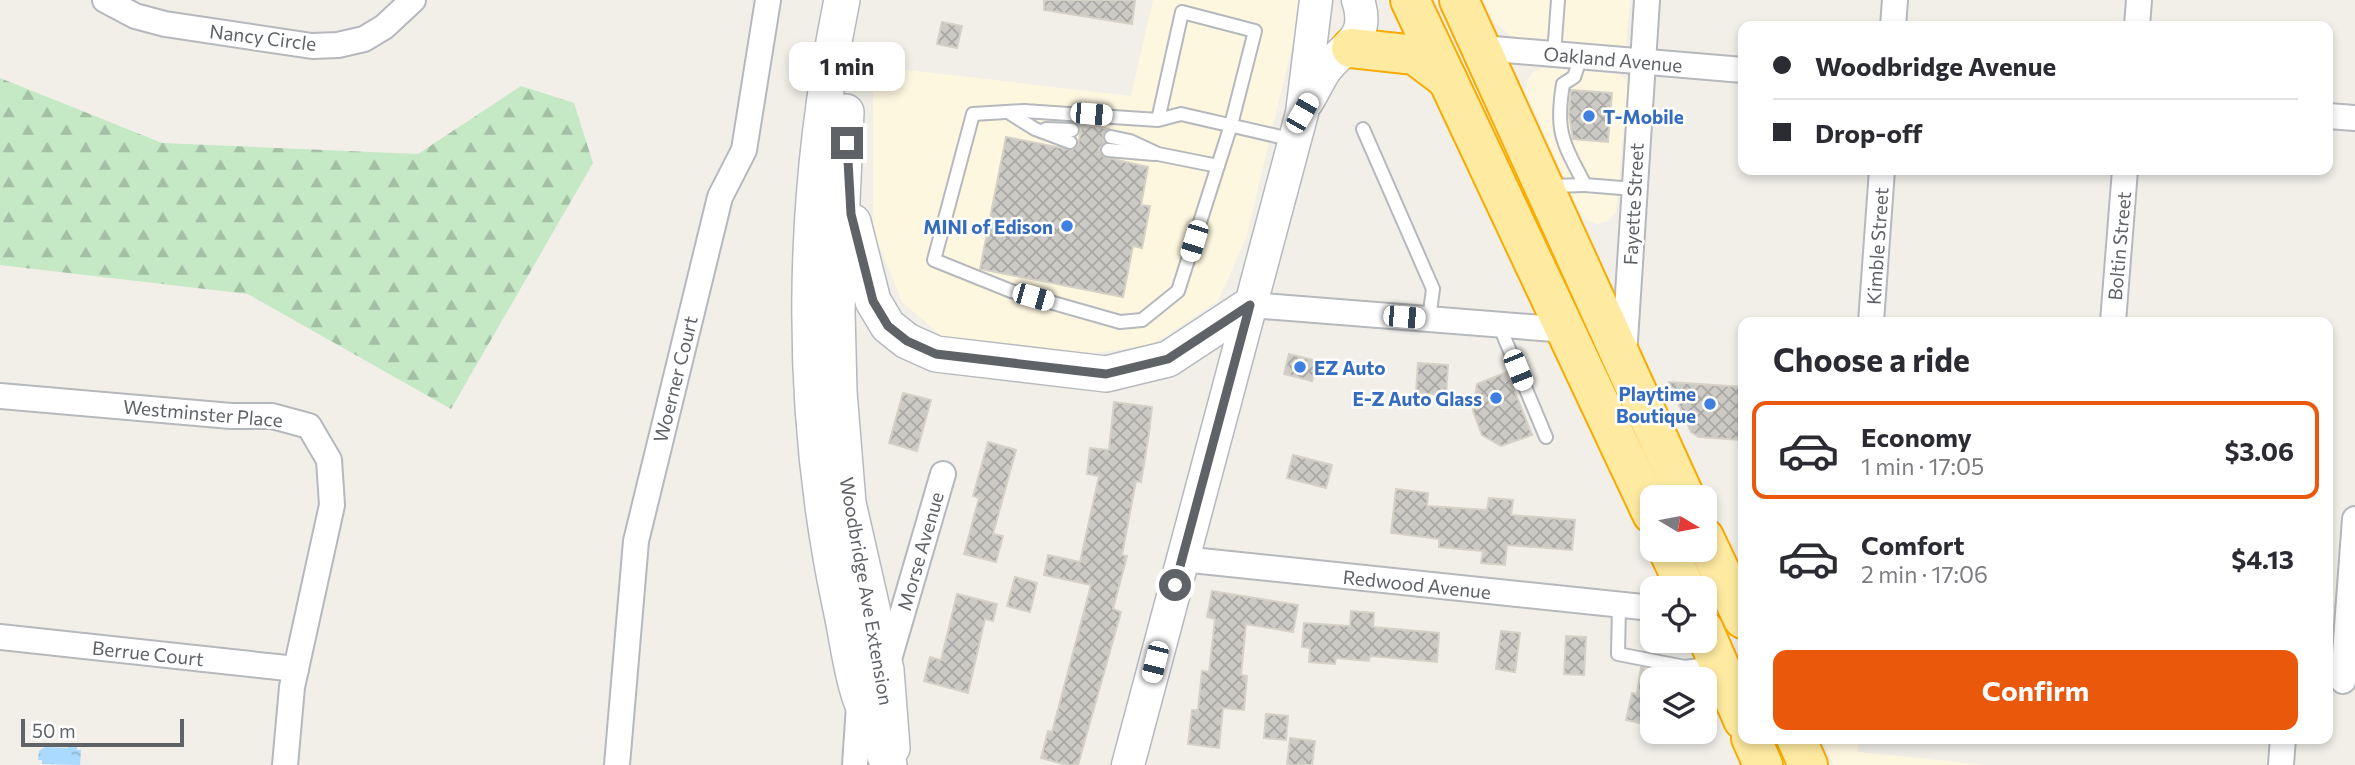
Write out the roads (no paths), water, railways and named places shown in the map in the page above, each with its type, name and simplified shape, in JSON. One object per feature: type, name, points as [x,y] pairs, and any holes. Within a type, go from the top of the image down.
[{"type":"highway","points":[[1410,0],[1640,488]]},
{"type":"highway","points":[[1459,0],[1679,485]]},
{"type":"highway","points":[[1350,48],[1415,55],[1448,81]]},
{"type":"highway","points":[[1716,562],[1738,608]]},
{"type":"highway","points":[[1714,653],[1738,708]]},
{"type":"highway","points":[[1754,744],[1763,765]]},
{"type":"highway","points":[[1799,744],[1808,765]]},
{"type":"main road","name":"Woodbridge Ave Extension","points":[[848,1],[837,311],[839,392],[848,503],[886,670],[891,765]]},
{"type":"main road","name":"Woodbridge Ave Extension","points":[[848,1],[823,111],[810,253],[811,394],[830,554],[860,695],[891,765]]},
{"type":"main road","points":[[845,119],[851,214],[861,262],[873,301],[888,326],[907,341],[936,354],[1106,374],[1168,359],[1250,305]]},
{"type":"street","name":"Nancy Circle","points":[[105,0],[135,16],[165,24],[312,46],[338,45],[364,38],[384,27],[412,0]]},
{"type":"street","name":"Woerner Court","points":[[617,765],[636,541],[720,197],[744,150],[768,0]]},
{"type":"street","points":[[1128,765],[1298,127],[1316,0]]},
{"type":"street","points":[[1298,127],[1327,68],[1350,48],[1359,31],[1362,12],[1358,0]]},
{"type":"street","name":"Fayette Street","points":[[1624,367],[1647,0]]},
{"type":"street","points":[[1893,21],[1895,0]]},
{"type":"street","points":[[2137,21],[2139,0]]},
{"type":"street","name":"Oakland Avenue","points":[[1482,48],[1738,70]]},
{"type":"street","points":[[2333,116],[2355,118]]},
{"type":"street","name":"Kimble Street","points":[[1871,317],[1882,175]]},
{"type":"street","name":"Boltin Street","points":[[2113,317],[2125,175]]},
{"type":"street","points":[[1250,305],[1567,330]]},
{"type":"street","name":"Westminster Place","points":[[0,396],[231,416],[272,416],[309,426],[329,460],[332,505],[296,669],[285,765]]},
{"type":"street","name":"Morse Avenue","points":[[886,670],[943,474]]},
{"type":"street","points":[[2342,681],[2355,519]]},
{"type":"street","name":"Redwood Avenue","points":[[1182,559],[1640,607]]},
{"type":"street","name":"Berrue Court","points":[[0,637],[296,669]]},
{"type":"street","points":[[855,765],[860,695]]},
{"type":"street","points":[[2281,765],[2283,744]]},
{"type":"lane","points":[[1553,54],[1558,0]]},
{"type":"lane","points":[[1158,120],[1182,12],[1255,31],[1231,125],[1178,291],[1142,320],[1120,322],[1011,291],[934,260],[973,114],[1091,114],[1158,120],[1181,114],[1231,125],[1298,127]]},
{"type":"lane","points":[[1581,57],[1574,77],[1563,84],[1558,113],[1561,139],[1585,185]]},
{"type":"lane","points":[[1007,112],[1035,129],[1071,136]]},
{"type":"lane","points":[[1363,129],[1433,289],[1429,319]]},
{"type":"lane","points":[[1110,144],[1130,141],[1158,154],[1218,166]]},
{"type":"lane","points":[[1542,186],[1585,185],[1634,189]]},
{"type":"lane","points":[[1499,325],[1546,437]]},
{"type":"lane","points":[[1619,605],[1618,654],[1685,667],[1702,653]]},
{"type":"water","points":[[69,745],[77,745],[77,750],[81,750],[80,765],[42,764],[42,760],[38,760],[39,751],[45,747],[68,748]]},
{"type":"place","name":"T-Mobile","points":[[1589,116]]},
{"type":"place","name":"MINI of Edison","points":[[1067,226]]},
{"type":"place","name":"EZ Auto","points":[[1300,367]]},
{"type":"place","name":"E-Z Auto Glass","points":[[1496,398]]},
{"type":"place","name":"Playtime Boutique","points":[[1710,404]]}]
